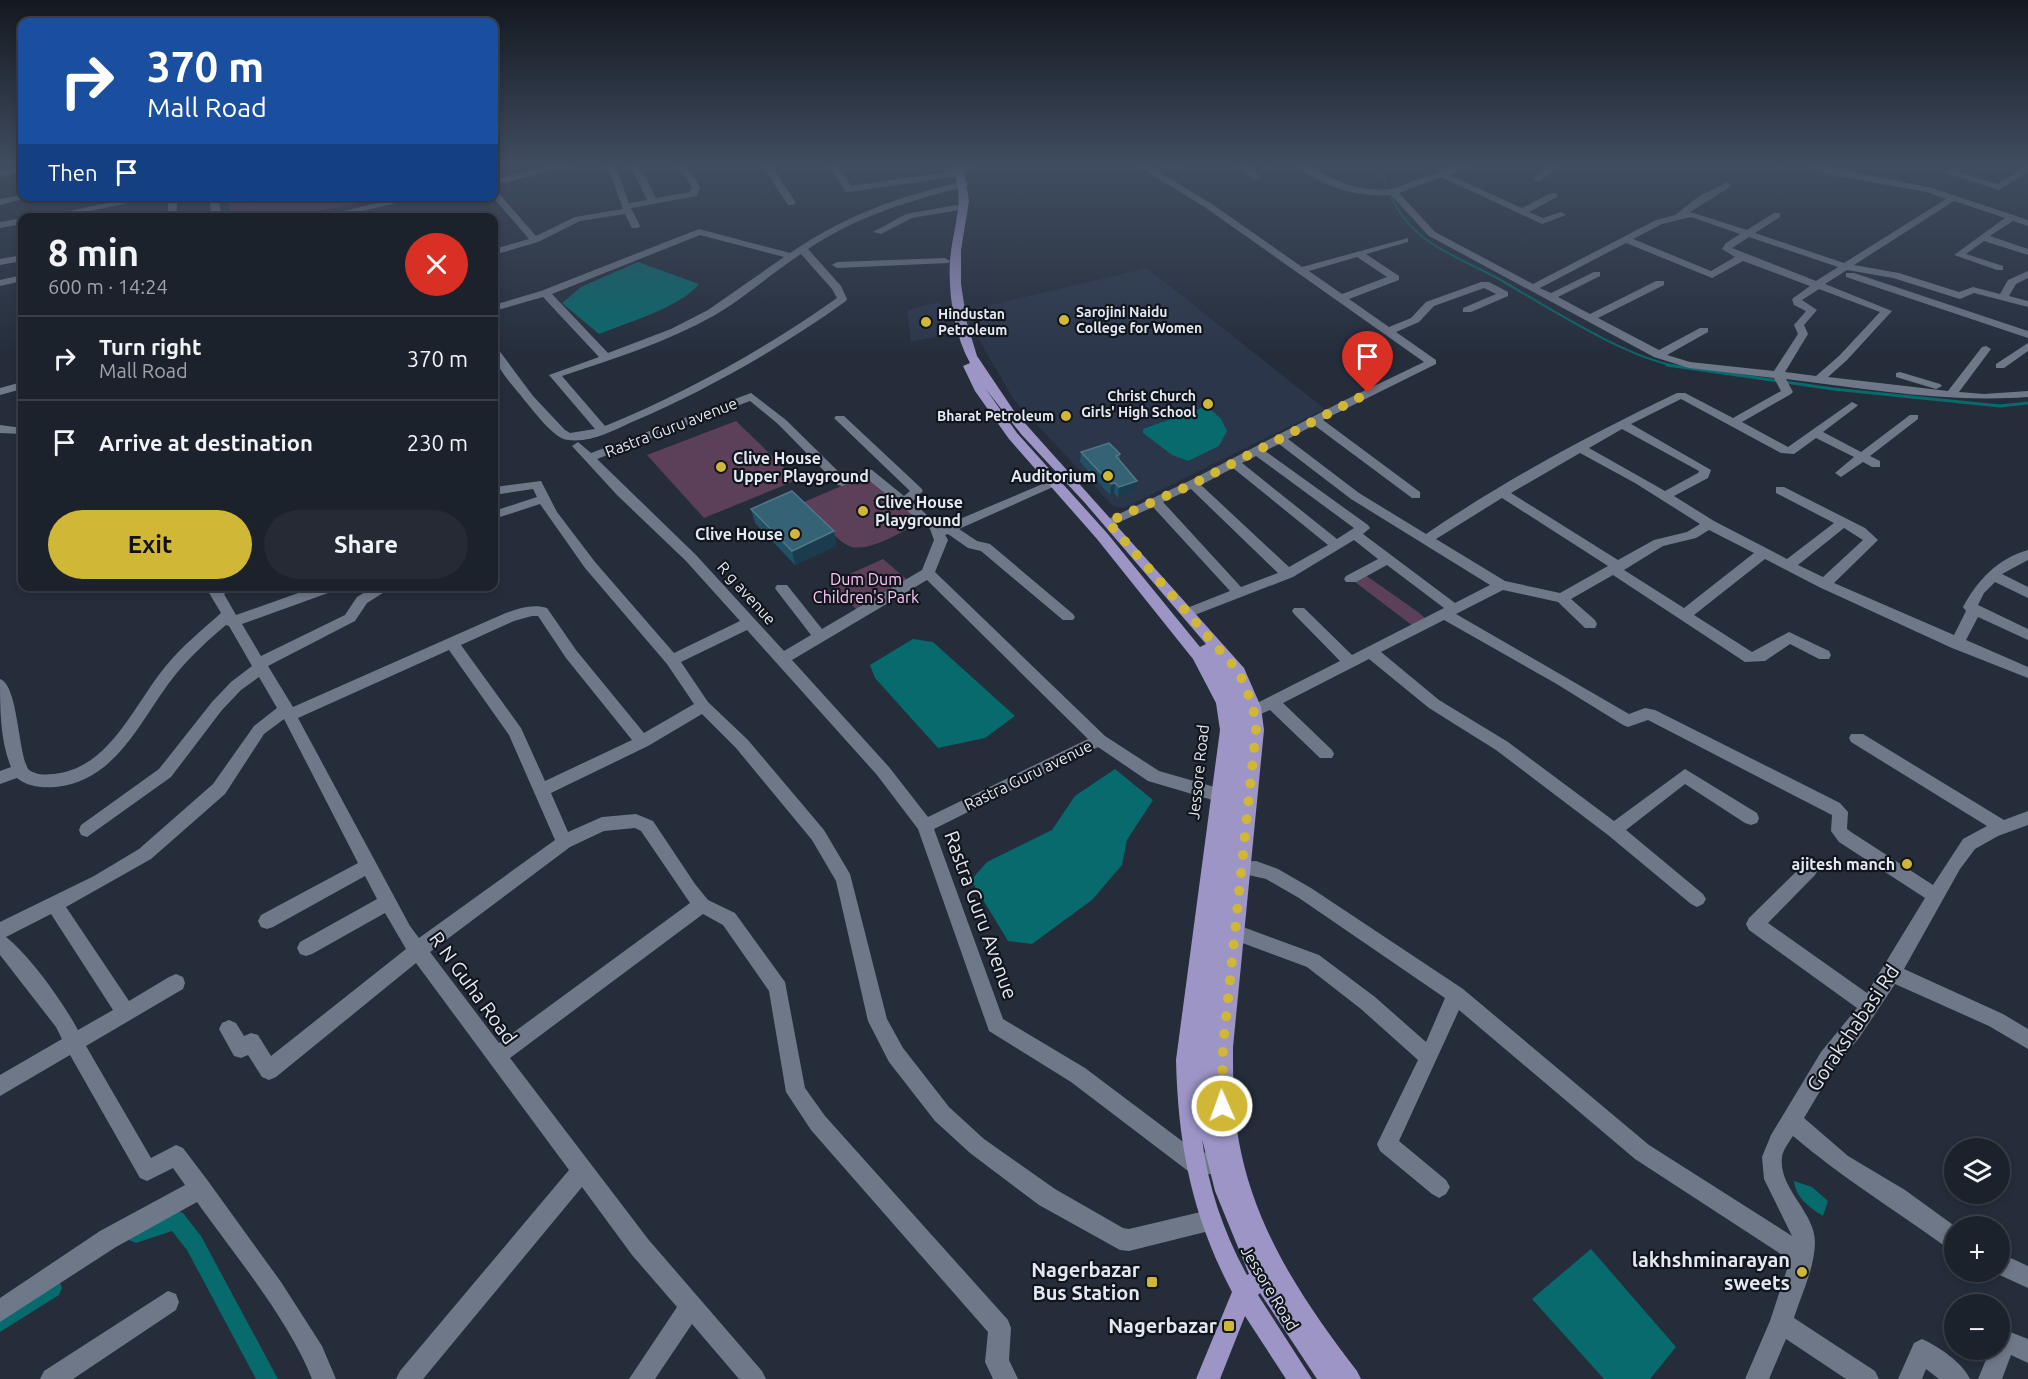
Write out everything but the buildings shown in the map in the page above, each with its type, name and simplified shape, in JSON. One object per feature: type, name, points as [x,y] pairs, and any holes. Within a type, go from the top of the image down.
[{"type":"main road","name":"Jessore Road","points":[[952,229],[945,261],[955,330],[970,358],[1011,412],[1239,672],[1247,688],[1254,711],[1256,730],[1221,1088],[1224,1125],[1230,1161],[1242,1198],[1272,1269],[1326,1350],[1349,1379]]},
{"type":"main road","name":"Jessore Road","points":[[959,229],[954,276],[970,358],[981,391],[1013,436],[1056,483],[1199,656],[1217,685],[1228,730],[1186,1060],[1185,1105],[1195,1164],[1209,1221],[1243,1293],[1300,1379]]},
{"type":"main road","points":[[970,358],[1014,424],[1210,653],[1223,671],[1240,705],[1243,726],[1204,1053],[1208,1119],[1219,1173],[1239,1231],[1257,1270],[1297,1335],[1331,1379]]},
{"type":"main road","points":[[1208,1379],[1243,1293],[1272,1269]]},
{"type":"street","points":[[526,229],[535,240]]},
{"type":"street","points":[[498,251],[535,240],[557,229]]},
{"type":"street","points":[[603,431],[555,375],[669,334],[710,313],[754,285],[831,229]]},
{"type":"street","points":[[878,232],[883,229]]},
{"type":"street","points":[[1108,522],[1193,484],[1432,362],[1241,229]]},
{"type":"street","points":[[1428,229],[1432,234],[1588,319],[1658,355],[1689,364],[1782,380],[1819,379],[1984,397],[2028,394]]},
{"type":"street","points":[[1532,288],[1646,229]]},
{"type":"street","points":[[1741,229],[2028,335]]},
{"type":"street","points":[[1753,229],[1727,249],[1742,257],[1887,313],[1819,379]]},
{"type":"street","points":[[1734,422],[1787,392],[1782,380],[1803,334],[1799,325],[1812,312],[1793,302],[1900,229]]},
{"type":"street","points":[[1995,229],[1959,255],[2000,268]]},
{"type":"street","points":[[498,307],[544,293],[651,253],[699,231],[791,256]]},
{"type":"street","points":[[1983,237],[2028,252]]},
{"type":"street","points":[[1299,271],[1405,240]]},
{"type":"street","points":[[1627,240],[1680,264],[1712,274],[1742,257]]},
{"type":"street","points":[[498,356],[537,406],[565,436],[577,439],[603,431],[732,369],[792,334],[842,299],[837,288],[802,249]]},
{"type":"street","points":[[1339,298],[1395,278],[1359,254]]},
{"type":"street","points":[[0,262],[18,259]]},
{"type":"street","points":[[837,265],[945,261]]},
{"type":"street","points":[[1844,269],[1894,275],[1960,296],[1973,290],[2028,304]]},
{"type":"street","points":[[1549,298],[1597,274]]},
{"type":"street","points":[[2003,298],[2012,282],[2028,274]]},
{"type":"street","points":[[0,283],[18,279]]},
{"type":"street","points":[[1588,319],[1660,283]]},
{"type":"street","points":[[1388,332],[1415,320],[1430,304],[1485,284],[1504,294],[1467,310]]},
{"type":"street","points":[[544,293],[606,357]]},
{"type":"street","points":[[1658,355],[1704,330]]},
{"type":"street","points":[[1952,393],[1983,353],[2002,365],[2028,346]]},
{"type":"street","points":[[1900,375],[1952,393]]},
{"type":"street","points":[[0,392],[18,386]]},
{"type":"street","points":[[1426,540],[1464,514],[1503,494],[1622,424],[1681,395],[1785,450],[1790,450],[1816,433],[1852,405]]},
{"type":"street","name":"Rastra Guru avenue","points":[[590,458],[751,396],[782,422],[842,482],[868,473],[943,531]]},
{"type":"street","points":[[1841,473],[1914,417]]},
{"type":"street","points":[[840,418],[917,491],[905,502]]},
{"type":"street","points":[[1315,420],[1416,495]]},
{"type":"street","points":[[1622,424],[1705,470],[1704,475],[1662,497]]},
{"type":"street","points":[[1816,433],[1876,464]]},
{"type":"street","points":[[1280,439],[1354,496],[1501,585],[1562,598],[1590,624]]},
{"type":"street","name":"R g avenue","points":[[578,446],[621,492],[692,558],[883,771]]},
{"type":"street","points":[[1580,448],[1639,480],[1662,497],[1762,554],[1957,644],[2028,673]]},
{"type":"street","points":[[1187,613],[1288,574],[1363,528],[1257,451]]},
{"type":"street","points":[[1234,463],[1337,546]]},
{"type":"street","points":[[943,531],[1056,483]]},
{"type":"street","points":[[498,490],[537,484],[551,513],[590,565],[672,660],[703,706],[742,744],[818,835],[844,879],[878,1022],[896,1055],[942,1114],[977,1146],[1047,1197],[1120,1239],[1209,1221]]},
{"type":"street","points":[[1193,484],[1288,574]]},
{"type":"street","points":[[1780,490],[1868,536],[1871,543],[1824,584]]},
{"type":"street","points":[[1503,494],[1750,658],[1760,657],[1789,637],[1824,655]]},
{"type":"street","points":[[498,514],[544,499]]},
{"type":"street","points":[[1155,501],[1240,594]]},
{"type":"street","points":[[1787,566],[1844,522]]},
{"type":"street","points":[[1562,598],[1617,569],[1659,543],[1691,535],[1709,524]]},
{"type":"street","points":[[782,659],[928,573],[943,531]]},
{"type":"street","points":[[943,531],[973,545],[985,547],[1068,617]]},
{"type":"street","points":[[1354,534],[1388,559],[1449,612],[1552,677],[1571,684],[1628,721],[1650,714],[1834,808],[1840,812],[1839,831],[1845,837],[1936,896]]},
{"type":"street","points":[[1684,616],[1762,554]]},
{"type":"street","points":[[2028,554],[1995,572],[1970,604],[1974,610],[2028,635]]},
{"type":"street","points":[[1356,576],[1388,559]]},
{"type":"street","name":"Rastra Guru avenue","points":[[928,573],[1099,740],[1154,776],[1219,795]]},
{"type":"street","points":[[1994,576],[2028,593]]},
{"type":"street","points":[[1226,716],[1254,711],[1501,585]]},
{"type":"street","points":[[782,588],[820,638]]},
{"type":"street","name":"R N Guha Road","points":[[220,591],[229,619],[287,712],[386,903],[496,1057],[640,1247],[754,1379]]},
{"type":"street","points":[[0,685],[9,717],[11,744],[20,770],[27,778],[57,782],[82,776],[93,770],[111,753],[170,672],[199,639],[229,619],[318,591]]},
{"type":"street","points":[[87,830],[165,773],[218,706],[236,686],[260,666],[350,618],[362,600],[378,591]]},
{"type":"street","points":[[0,931],[55,905],[145,854],[178,828],[219,789],[259,730],[287,712],[535,610],[542,611],[571,654],[642,742]]},
{"type":"street","points":[[1957,644],[1974,610]]},
{"type":"street","points":[[1299,611],[1351,663]]},
{"type":"street","points":[[672,660],[749,623]]},
{"type":"street","points":[[452,643],[516,732],[564,842]]},
{"type":"street","points":[[1371,652],[1434,704],[1502,746],[1614,830],[1697,899]]},
{"type":"street","points":[[1272,702],[1326,754]]},
{"type":"street","points":[[542,790],[642,742],[703,706]]},
{"type":"street","points":[[1857,738],[2018,824]]},
{"type":"street","name":"Rastra Guru avenue","points":[[925,826],[1099,740]]},
{"type":"street","points":[[0,778],[20,770]]},
{"type":"street","name":"Rastra Guru Avenue","points":[[883,771],[925,826],[996,1025],[1078,1075],[1195,1164]]},
{"type":"street","points":[[1614,830],[1685,775],[1751,818]]},
{"type":"street","points":[[229,1029],[241,1048],[251,1042],[269,1070],[418,950],[564,842],[602,824],[636,821],[647,826],[702,905],[729,919],[778,988],[796,1092],[818,1123],[1000,1328],[997,1362],[1005,1379]]},
{"type":"street","name":"Gorakshabasi Rd","points":[[1757,1379],[1781,1323],[1802,1255],[1802,1232],[1784,1199],[1772,1167],[1772,1157],[1778,1142],[1828,1059],[1870,1006],[1892,973],[1969,844],[2018,824]]},
{"type":"street","points":[[267,921],[368,866]]},
{"type":"street","points":[[1241,867],[1256,868],[1272,874],[1305,893],[1456,995],[1642,1152],[1684,1182],[1802,1255]]},
{"type":"street","points":[[1809,870],[1755,924],[1870,1006]]},
{"type":"street","points":[[306,948],[386,903]]},
{"type":"street","points":[[55,905],[126,1013]]},
{"type":"street","points":[[496,1057],[642,947],[702,905]]},
{"type":"street","points":[[1235,932],[1313,962],[1368,1003],[1430,1057]]},
{"type":"street","points":[[0,943],[13,955],[63,1021],[147,1171],[176,1155],[273,1290],[314,1354],[324,1379]]},
{"type":"street","points":[[1892,973],[1977,1011],[2028,1040]]},
{"type":"street","points":[[0,1086],[176,983]]},
{"type":"street","points":[[1439,1187],[1386,1144],[1430,1057],[1456,995]]},
{"type":"street","points":[[1792,1122],[1841,1163],[1898,1198],[1944,1232]]},
{"type":"street","points":[[1195,1164],[1230,1161]]},
{"type":"street","points":[[408,1379],[582,1171]]},
{"type":"street","points":[[0,1311],[108,1239],[201,1188]]},
{"type":"street","points":[[2010,1269],[2028,1277]]},
{"type":"street","points":[[52,1379],[168,1302]]},
{"type":"street","points":[[641,1379],[691,1306]]},
{"type":"street","points":[[1781,1323],[1867,1379]]},
{"type":"street","points":[[1990,1379],[2005,1341],[2028,1351]]},
{"type":"street","points":[[1910,1379],[1922,1351],[1958,1379]]},
{"type":"shaded area","points":[[638,262],[699,284],[690,293],[666,307],[599,334],[562,303],[581,287]]},
{"type":"shaded area","name":"Christ Church Girls' High School","points":[[1147,268],[1325,409],[1124,508],[1113,506],[1014,400],[979,340],[970,310]]},
{"type":"shaded area","name":"Hindustan Petroleum","points":[[940,302],[948,334],[911,342],[907,310]]},
{"type":"shaded area","points":[[1207,406],[1221,419],[1227,431],[1219,446],[1188,461],[1172,455],[1143,433],[1143,429]]},
{"type":"shaded area","points":[[913,639],[933,642],[1015,716],[985,738],[938,748],[875,678],[870,665]]},
{"type":"shaded area","points":[[1115,769],[1153,800],[1127,840],[1122,865],[1092,900],[1032,944],[1008,941],[971,880],[987,862],[1052,830],[1075,796]]},
{"type":"shaded area","points":[[1794,1181],[1812,1187],[1828,1201],[1823,1216],[1800,1197]]},
{"type":"shaded area","points":[[1591,1249],[1676,1347],[1650,1379],[1604,1379],[1532,1299]]},
{"type":"green space","name":"Clive House Upper Playground","points":[[736,421],[797,480],[704,518],[647,455]]},
{"type":"green space","name":"Clive House Playground","points":[[865,476],[924,520],[886,540],[864,547],[847,545],[841,541],[804,502]]},
{"type":"green space","name":"Dum Dum Children's Park","points":[[883,559],[911,583],[861,614],[830,583]]},
{"type":"green space","points":[[1361,572],[1425,618],[1413,626],[1351,579]]},
{"type":"waterway","points":[[1414,229],[1432,244],[1610,342],[1656,361],[1677,366]]},
{"type":"waterway","points":[[1667,365],[1833,389],[2000,406],[2028,403]]},
{"type":"waterway","points":[[136,1233],[176,1220],[194,1243],[267,1379]]},
{"type":"waterway","points":[[0,1322],[52,1288]]},
{"type":"place","name":"Sarojini Naidu College for Women","points":[[1064,320]]},
{"type":"place","name":"Hindustan Petroleum","points":[[926,322]]},
{"type":"place","name":"Christ Church Girls' High School","points":[[1208,404]]},
{"type":"place","name":"Bharat Petroleum","points":[[1066,416]]},
{"type":"place","name":"Clive House Upper Playground","points":[[721,467]]},
{"type":"place","name":"Auditorium","points":[[1108,476]]},
{"type":"place","name":"Clive House Playground","points":[[863,511]]},
{"type":"place","name":"Clive House","points":[[795,534]]},
{"type":"place","name":"ajitesh manch","points":[[1907,864]]},
{"type":"place","name":"lakhshminarayan sweets","points":[[1802,1272]]},
{"type":"place","name":"Nagerbazar Bus Station","points":[[1152,1282]]},
{"type":"place","name":"Nagerbazar","points":[[1229,1326]]},
{"type":"route","points":[[1222,1106],[1223,1047],[1256,730],[1253,706],[1239,672],[1108,522],[1193,484],[1368,393]]}]
